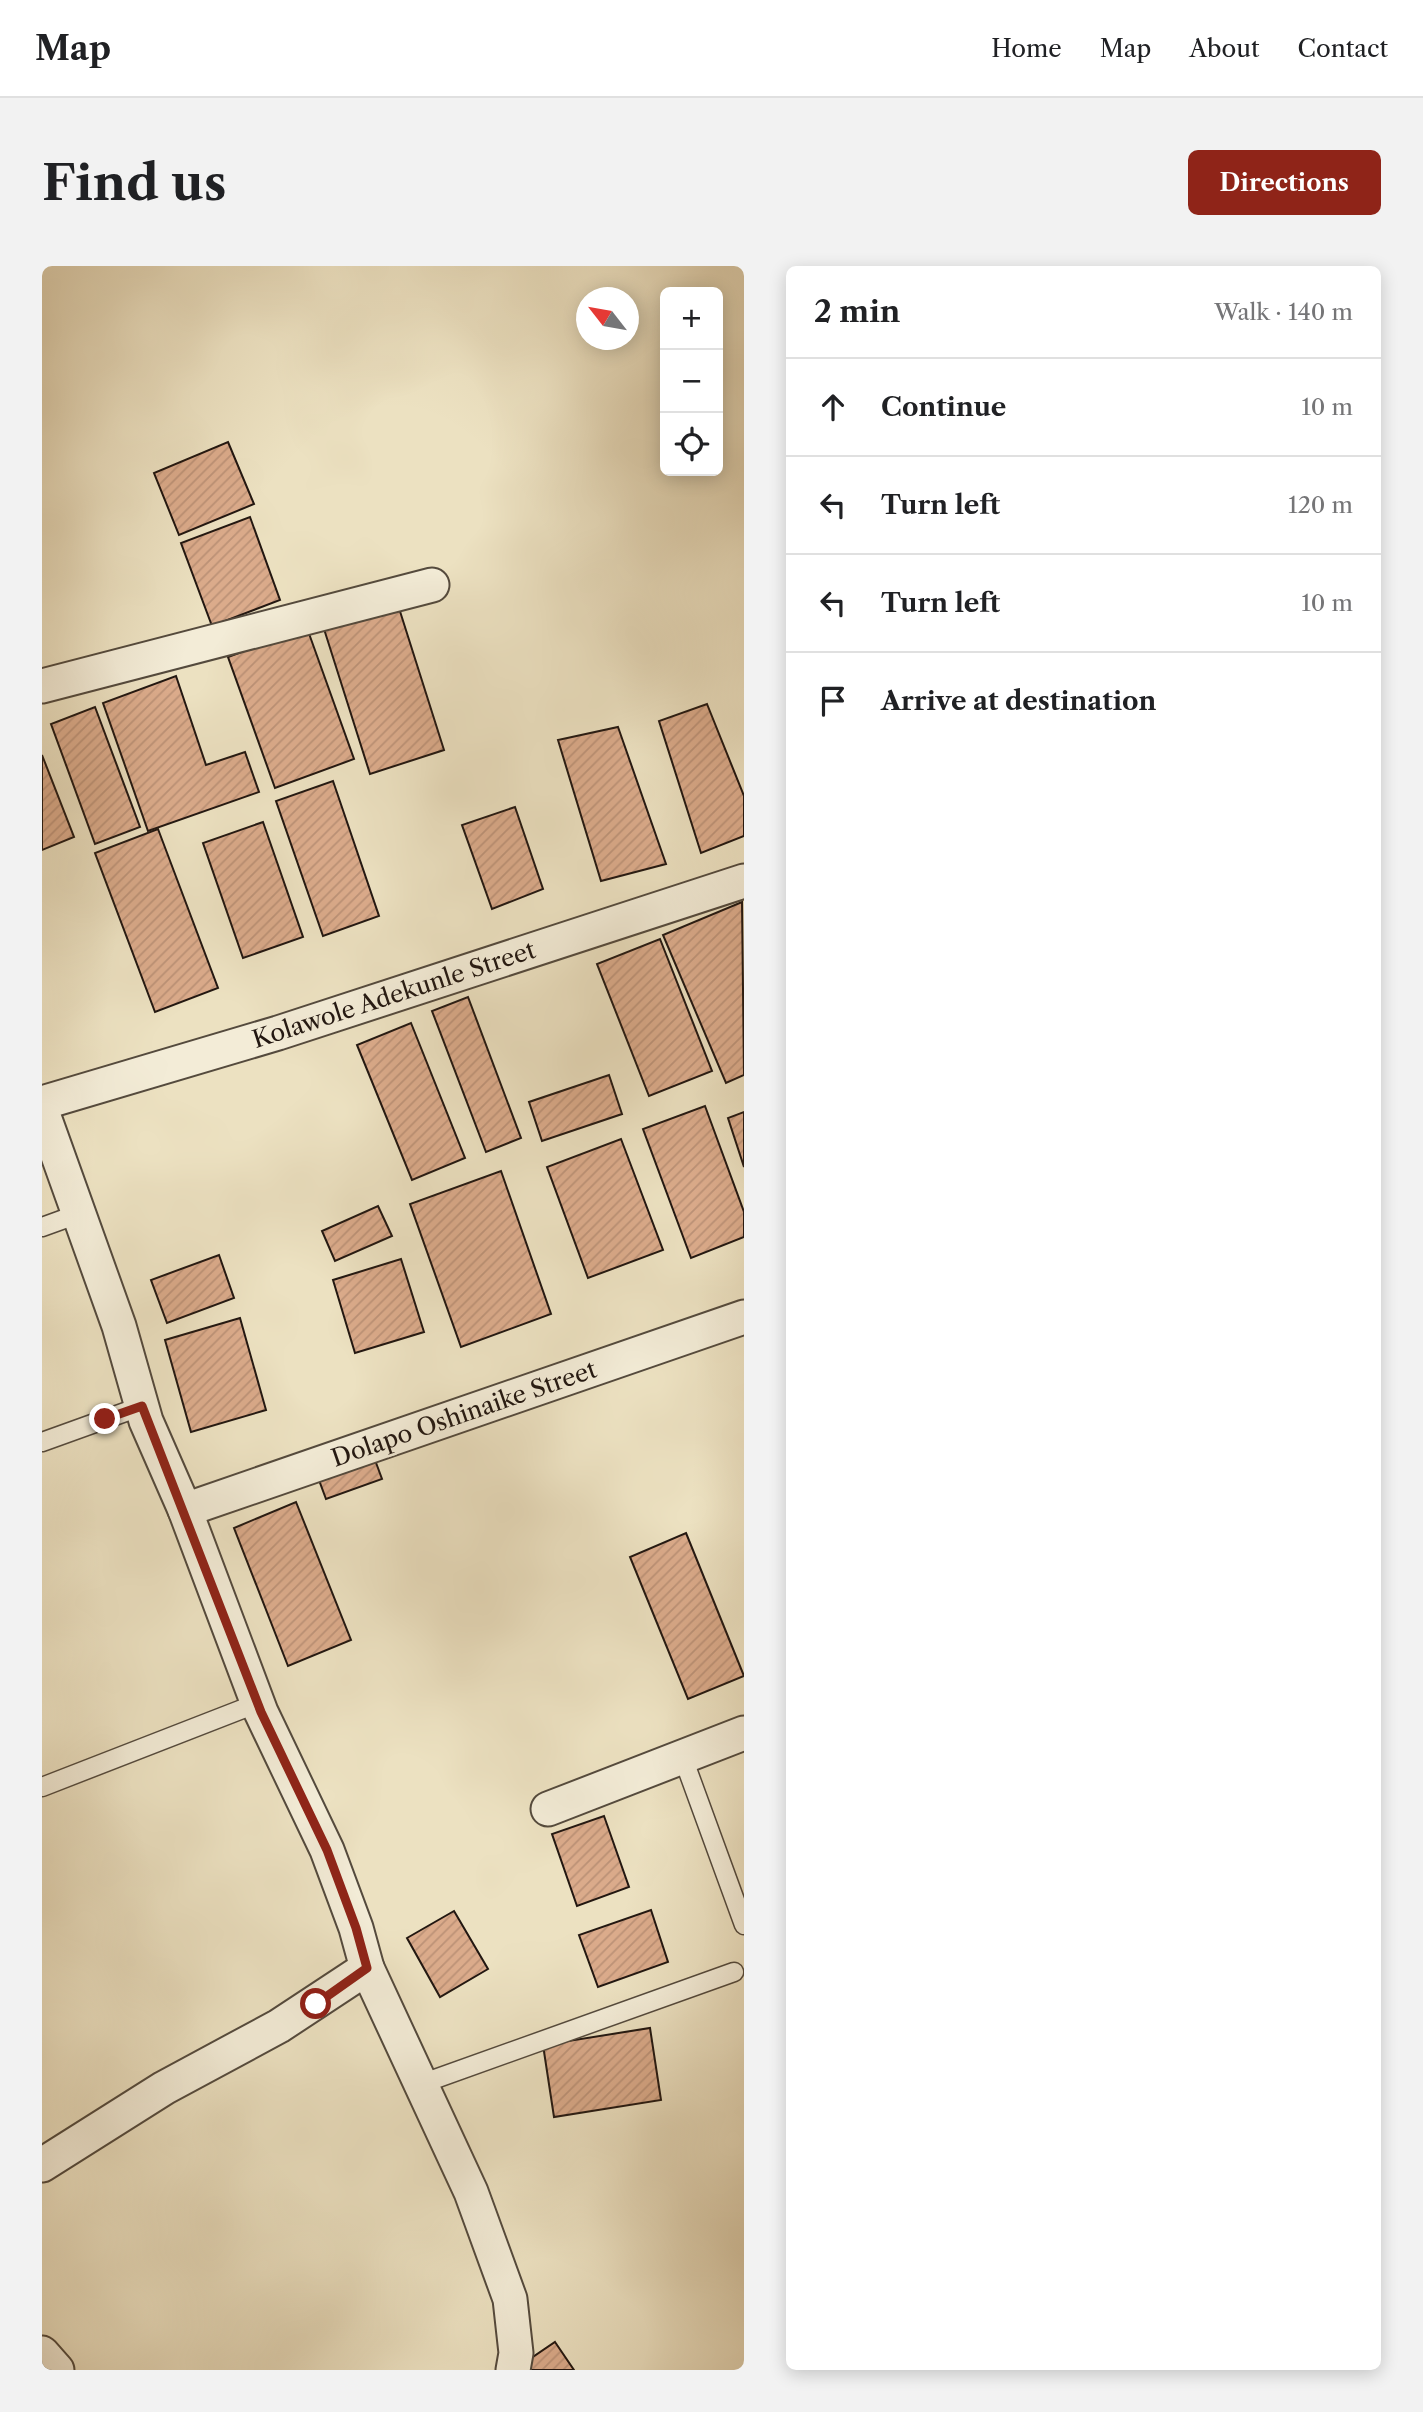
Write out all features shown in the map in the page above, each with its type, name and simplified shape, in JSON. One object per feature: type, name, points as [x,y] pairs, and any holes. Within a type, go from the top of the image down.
[{"type":"street","points":[[42,686],[432,585]]},
{"type":"street","name":"Kolawole Adekunle Street","points":[[42,1103],[278,1033],[744,881]]},
{"type":"street","points":[[42,1111],[119,1326],[142,1406],[185,1510],[258,1703],[327,1850],[356,1928],[367,1968],[471,2192],[510,2299],[516,2353],[513,2370]]},
{"type":"street","name":"Dolapo Oshinaike Street","points":[[185,1510],[744,1317]]},
{"type":"street","points":[[548,1809],[744,1733]]},
{"type":"street","points":[[42,2165],[164,2088],[279,2026],[367,1968]]},
{"type":"street","points":[[42,2353],[57,2370]]},
{"type":"lane","points":[[42,1227],[78,1213]]},
{"type":"lane","points":[[42,1442],[142,1406]]},
{"type":"lane","points":[[42,1787],[258,1703]]},
{"type":"lane","points":[[682,1755],[744,1925]]},
{"type":"lane","points":[[421,2084],[734,1972]]},
{"type":"building","points":[[228,442],[254,504],[179,535],[154,473]]},
{"type":"building","points":[[250,517],[280,600],[212,626],[181,543]]},
{"type":"building","points":[[398,605],[444,750],[370,774],[324,629]]},
{"type":"building","points":[[307,628],[354,759],[275,788],[228,657]]},
{"type":"building","points":[[176,676],[206,765],[245,752],[259,792],[148,831],[103,703]]},
{"type":"building","points":[[707,704],[744,796],[744,836],[701,853],[659,721]]},
{"type":"building","points":[[95,707],[140,827],[95,844],[51,724]]},
{"type":"building","points":[[618,727],[666,864],[601,881],[558,740]]},
{"type":"building","points":[[42,755],[74,837],[42,850]]},
{"type":"building","points":[[333,781],[379,916],[323,936],[276,801]]},
{"type":"building","points":[[515,807],[543,889],[492,909],[462,825]]},
{"type":"building","points":[[263,822],[303,937],[243,958],[203,843]]},
{"type":"building","points":[[158,829],[218,988],[155,1012],[95,853]]},
{"type":"building","points":[[742,902],[744,1075],[726,1083],[663,935]]},
{"type":"building","points":[[660,939],[712,1071],[649,1096],[597,964]]},
{"type":"building","points":[[468,997],[521,1138],[486,1152],[432,1011]]},
{"type":"building","points":[[411,1023],[465,1158],[412,1180],[357,1045]]},
{"type":"building","points":[[609,1075],[622,1114],[542,1141],[529,1102]]},
{"type":"building","points":[[705,1106],[744,1212],[744,1237],[691,1258],[643,1129]]},
{"type":"building","points":[[744,1112],[744,1167],[728,1118]]},
{"type":"building","points":[[621,1139],[663,1250],[588,1278],[547,1167]]},
{"type":"building","points":[[501,1171],[551,1314],[461,1347],[410,1204]]},
{"type":"building","points":[[378,1206],[392,1236],[335,1261],[322,1231]]},
{"type":"building","points":[[219,1255],[234,1298],[167,1323],[151,1280]]},
{"type":"building","points":[[401,1259],[424,1332],[355,1353],[333,1280]]},
{"type":"building","points":[[240,1318],[266,1410],[191,1432],[165,1340]]},
{"type":"building","points":[[375,1460],[382,1479],[326,1499],[319,1480]]},
{"type":"building","points":[[296,1502],[351,1640],[288,1666],[234,1528]]},
{"type":"building","points":[[686,1533],[744,1676],[688,1699],[630,1557]]},
{"type":"building","points":[[604,1816],[629,1887],[577,1906],[552,1834]]},
{"type":"building","points":[[651,1910],[668,1962],[598,1987],[579,1935]]},
{"type":"building","points":[[454,1911],[488,1969],[440,1997],[407,1938]]},
{"type":"building","points":[[650,2028],[661,2100],[554,2117],[543,2045]]},
{"type":"building","points":[[555,2342],[574,2370],[524,2370],[521,2365]]},
{"type":"route","points":[[105,1419],[142,1406],[185,1510],[261,1712],[327,1850],[356,1928],[367,1968],[316,2004]]}]
